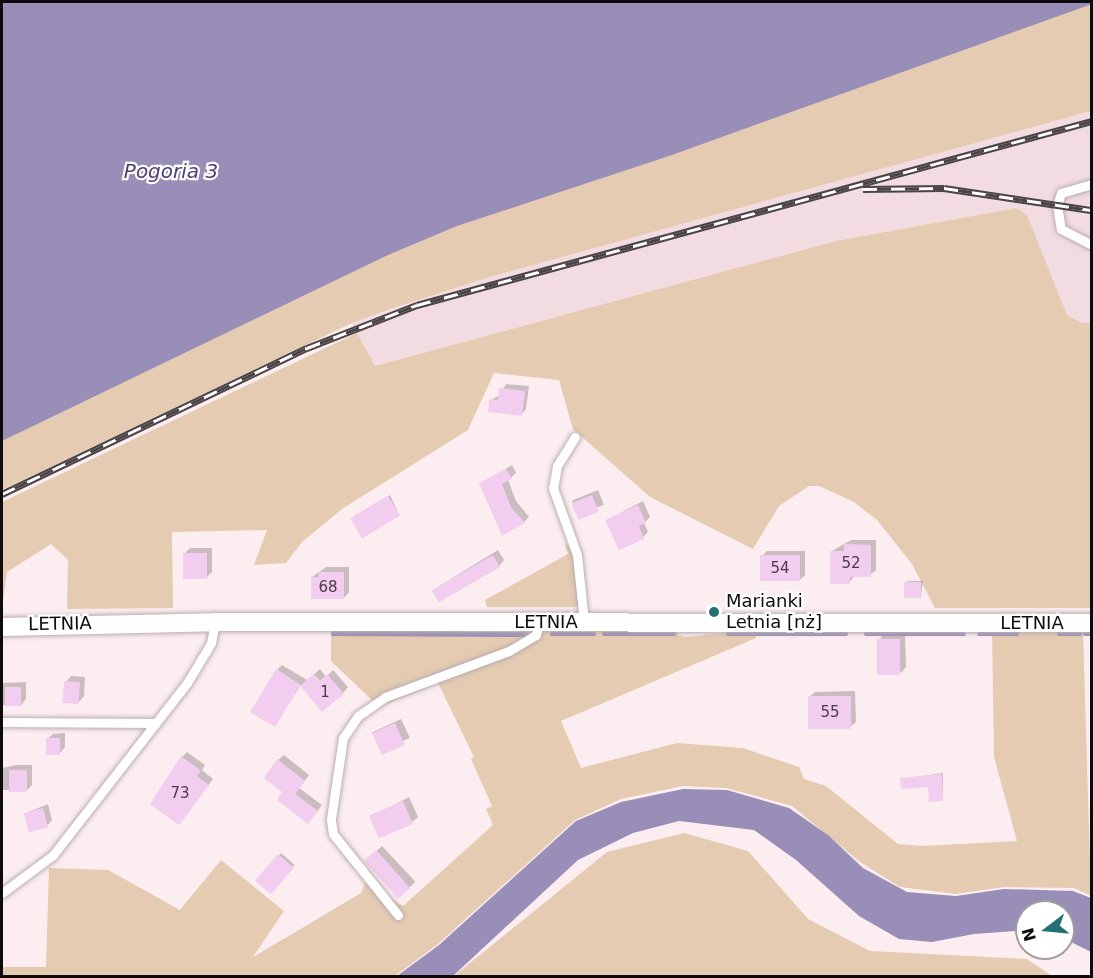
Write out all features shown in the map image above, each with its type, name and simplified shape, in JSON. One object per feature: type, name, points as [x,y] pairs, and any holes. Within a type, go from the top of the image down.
[{"type":"street","name":"LETNIA","points":[[2,627],[215,622],[1092,623]]},
{"type":"lane","points":[[1092,184],[1061,193],[1057,205],[1061,229],[1092,245]]},
{"type":"lane","points":[[575,437],[557,466],[554,488],[577,555],[584,622]]},
{"type":"lane","points":[[2,893],[53,855],[156,723],[205,655],[213,639],[215,622]]},
{"type":"lane","points":[[398,915],[333,834],[331,819],[343,738],[358,716],[385,697],[509,651],[536,636],[539,622]]},
{"type":"lane","points":[[2,722],[156,723]]},
{"type":"shaded area","name":"Pogoria 3","points":[[2,2],[1091,2],[1091,111],[490,277],[391,309],[352,323],[2,490]]},
{"type":"shaded area","points":[[1091,111],[1091,323],[1082,324],[1067,315],[1027,216],[1016,208],[836,241],[375,366],[352,323],[490,277]]},
{"type":"shaded area","points":[[1016,208],[1027,215],[1067,315],[1082,323],[1091,323],[1091,608],[935,608],[912,564],[877,520],[854,502],[819,486],[809,486],[779,506],[753,549],[650,497],[573,429],[559,380],[494,373],[468,430],[342,509],[302,542],[286,563],[254,565],[267,530],[172,532],[173,608],[67,609],[68,560],[51,544],[7,572],[2,608],[2,502],[357,333],[375,366],[836,241]]},
{"type":"shaded area","points":[[565,543],[573,551],[579,607],[487,607],[485,600],[568,554]]},
{"type":"shaded area","points":[[331,629],[678,630],[678,635],[685,637],[756,630],[756,638],[561,721],[581,768],[677,743],[743,748],[799,767],[804,779],[826,786],[898,844],[922,846],[1017,841],[994,757],[992,630],[1083,630],[1091,896],[1074,888],[1004,887],[956,894],[900,887],[860,862],[792,806],[726,788],[683,786],[621,799],[575,820],[438,944],[395,976],[2,976],[2,967],[46,967],[49,868],[108,870],[180,910],[221,860],[284,911],[253,957],[361,893],[365,883],[403,906],[493,825],[486,809],[492,806],[471,759],[474,757],[438,683],[379,707],[331,661]]},
{"type":"shaded area","points":[[684,833],[748,851],[808,919],[870,951],[1028,960],[1052,976],[454,976],[607,852]]},
{"type":"water","name":"Pogoria 3","points":[[2,2],[1091,2],[1092,4],[669,156],[457,226],[388,255],[2,441]]},
{"type":"water","points":[[683,789],[727,790],[789,808],[828,835],[863,868],[907,892],[956,896],[1004,889],[1073,891],[1091,898],[1091,952],[1075,944],[1075,900],[1015,900],[1015,931],[974,934],[932,942],[899,939],[859,916],[796,860],[754,830],[679,821],[633,833],[578,860],[453,976],[397,976],[439,945],[576,821],[621,802]]},
{"type":"building","points":[[499,388],[525,391],[522,416],[488,412],[489,399],[498,400]]},
{"type":"building","points":[[506,469],[512,479],[502,484],[511,507],[525,523],[502,536],[479,483]]},
{"type":"building","points":[[592,495],[599,512],[578,520],[572,503]]},
{"type":"building","points":[[388,496],[400,516],[362,538],[350,519]]},
{"type":"building","points":[[638,505],[646,523],[639,526],[644,539],[619,550],[605,520]]},
{"type":"building","points":[[844,544],[871,545],[871,577],[850,577],[850,584],[830,584],[830,551],[844,551]]},
{"type":"building","points":[[183,553],[207,553],[207,579],[183,579]]},
{"type":"building","points":[[493,555],[500,567],[439,603],[432,590]]},
{"type":"building","points":[[760,555],[800,555],[800,581],[760,581]]},
{"type":"building","points":[[319,572],[344,572],[344,599],[311,599],[311,577],[319,577]]},
{"type":"building","points":[[904,582],[921,582],[921,598],[904,598]]},
{"type":"building","points":[[877,639],[900,639],[900,675],[877,675]]},
{"type":"building","points":[[276,669],[301,685],[314,674],[320,681],[327,674],[344,694],[322,712],[300,686],[275,727],[250,712]]},
{"type":"building","points":[[64,681],[80,682],[78,704],[62,703]]},
{"type":"building","points":[[5,687],[21,687],[21,706],[5,706]]},
{"type":"building","points":[[808,696],[851,696],[851,729],[808,729]]},
{"type":"building","points":[[395,723],[405,745],[382,755],[372,733]]},
{"type":"building","points":[[46,738],[60,738],[60,755],[46,755]]},
{"type":"building","points":[[181,756],[201,771],[197,776],[209,785],[179,825],[150,804]]},
{"type":"building","points":[[277,759],[305,781],[295,794],[318,811],[308,824],[277,800],[282,792],[264,778]]},
{"type":"building","points":[[9,770],[27,770],[27,792],[9,792]]},
{"type":"building","points":[[942,774],[943,801],[929,802],[928,787],[901,789],[900,778]]},
{"type":"building","points":[[403,801],[413,824],[379,838],[369,815]]},
{"type":"building","points":[[43,808],[48,827],[29,832],[24,813]]},
{"type":"building","points":[[376,850],[410,888],[398,899],[364,861]]},
{"type":"building","points":[[278,854],[294,868],[271,894],[255,880]]},
{"type":"waterway","points":[[333,633],[527,634]]},
{"type":"waterway","points":[[552,634],[594,634]]},
{"type":"waterway","points":[[604,634],[674,634]]},
{"type":"waterway","points":[[728,634],[846,634]]},
{"type":"waterway","points":[[866,634],[964,634]]},
{"type":"waterway","points":[[979,634],[1017,634]]},
{"type":"waterway","points":[[1059,634],[1080,634]]},
{"type":"waterway","points":[[1085,634],[1092,634]]},
{"type":"railway","points":[[2,494],[307,348],[417,305],[1092,121]]},
{"type":"railway","points":[[863,189],[944,188],[1092,210]]},
{"type":"place","name":"Marianki Letnia [nż]","points":[[714,612]]}]
